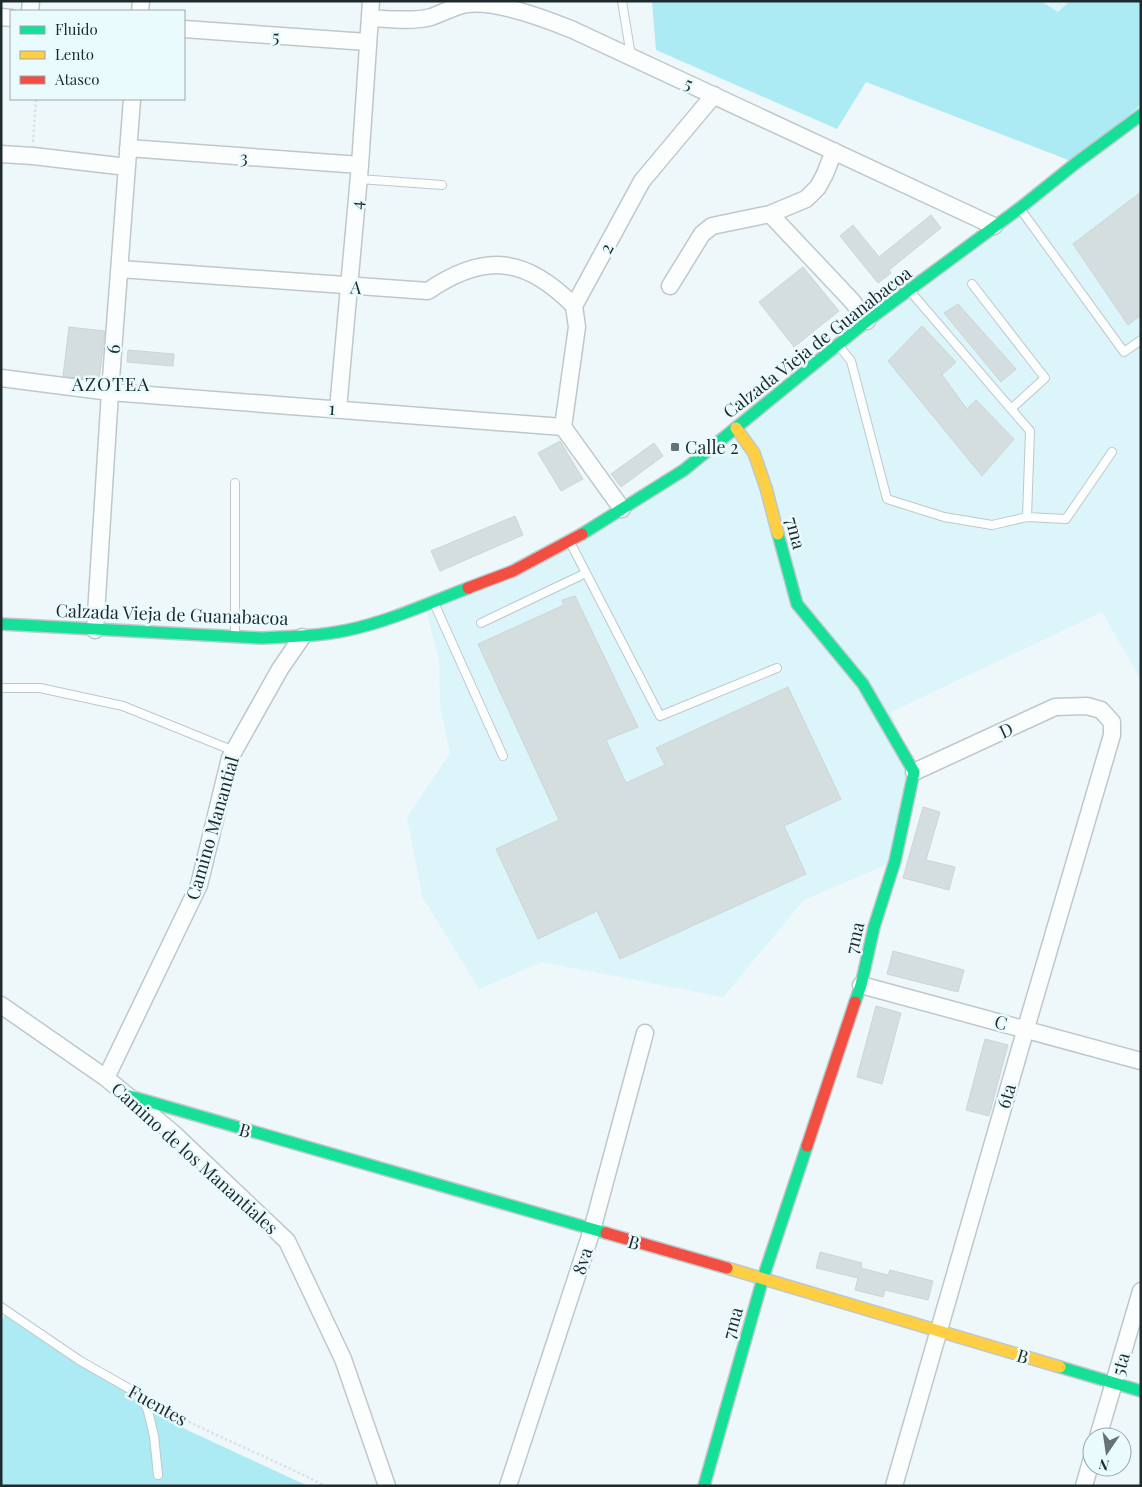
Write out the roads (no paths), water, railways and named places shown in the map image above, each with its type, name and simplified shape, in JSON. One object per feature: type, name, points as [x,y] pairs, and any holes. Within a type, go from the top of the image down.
[{"type":"street","name":"4","points":[[338,409],[360,172],[371,1]]},
{"type":"street","name":"5","points":[[370,18],[397,20],[429,18],[468,4],[496,5],[532,14],[574,30],[994,226]]},
{"type":"street","name":"5","points":[[185,29],[367,42]]},
{"type":"street","name":"2","points":[[574,306],[642,181],[714,95]]},
{"type":"street","name":"6","points":[[95,630],[110,392],[132,100]]},
{"type":"street","name":"Calzada Vieja de Guanabacoa","points":[[1,624],[235,637],[302,637],[348,630],[388,619],[434,603],[513,570],[570,542],[684,470],[867,321],[1020,208],[1076,163],[1134,125],[1141,115]]},
{"type":"street","name":"3","points":[[128,148],[360,172]]},
{"type":"street","points":[[670,286],[702,234],[712,226],[770,214],[806,199],[818,187],[826,174],[834,151]]},
{"type":"street","points":[[1,154],[127,167]]},
{"type":"street","points":[[770,214],[852,300],[867,321]]},
{"type":"street","name":"A","points":[[120,270],[428,291],[444,280],[467,269],[502,265],[522,269],[537,275],[558,290],[574,306]]},
{"type":"street","points":[[574,306],[577,327],[563,427],[622,509]]},
{"type":"street","name":"1","points":[[1,378],[110,392],[563,427]]},
{"type":"street","name":"7ma","points":[[704,1486],[763,1278],[862,985],[874,927],[894,861],[914,772],[864,684],[797,604],[766,488],[754,453],[736,428]]},
{"type":"street","name":"Camino Manantial","points":[[106,1078],[199,885],[230,758],[280,669],[302,637]]},
{"type":"street","name":"D","points":[[914,772],[1055,707],[1087,706],[1101,710]]},
{"type":"street","name":"6ta","points":[[894,1486],[1112,735],[1112,722],[1101,710]]},
{"type":"street","name":"C","points":[[862,985],[1026,1028],[1141,1061]]},
{"type":"street","name":"Camino de los Manantiales","points":[[1,1005],[106,1078],[173,1133],[287,1241],[343,1359],[387,1486]]},
{"type":"street","name":"8va","points":[[508,1486],[592,1230],[645,1033]]},
{"type":"street","name":"B","points":[[126,1095],[763,1278],[1141,1391]]},
{"type":"street","name":"5ta","points":[[1101,1427],[1141,1291]]},
{"type":"lane","points":[[622,1],[631,57]]},
{"type":"lane","points":[[360,172],[442,185]]},
{"type":"lane","points":[[1020,208],[1124,352],[1141,340]]},
{"type":"lane","points":[[972,284],[1045,378],[1011,409]]},
{"type":"lane","points":[[909,290],[1030,431],[1027,517]]},
{"type":"lane","points":[[838,344],[851,361],[887,499],[944,517],[992,525],[1027,517],[1066,519],[1112,452]]},
{"type":"lane","points":[[235,483],[235,637]]},
{"type":"lane","points":[[570,542],[660,716],[777,668]]},
{"type":"lane","points":[[481,623],[586,573]]},
{"type":"lane","points":[[434,603],[503,756]]},
{"type":"lane","points":[[1,688],[40,688],[123,706],[234,751]]},
{"type":"lane","name":"Fuentes","points":[[1,1307],[79,1360],[142,1396],[154,1436],[158,1475]]},
{"type":"place","name":"Calle 2","points":[[675,447]]},
{"type":"district","name":"AZOTEA","points":[[111,383]]}]
